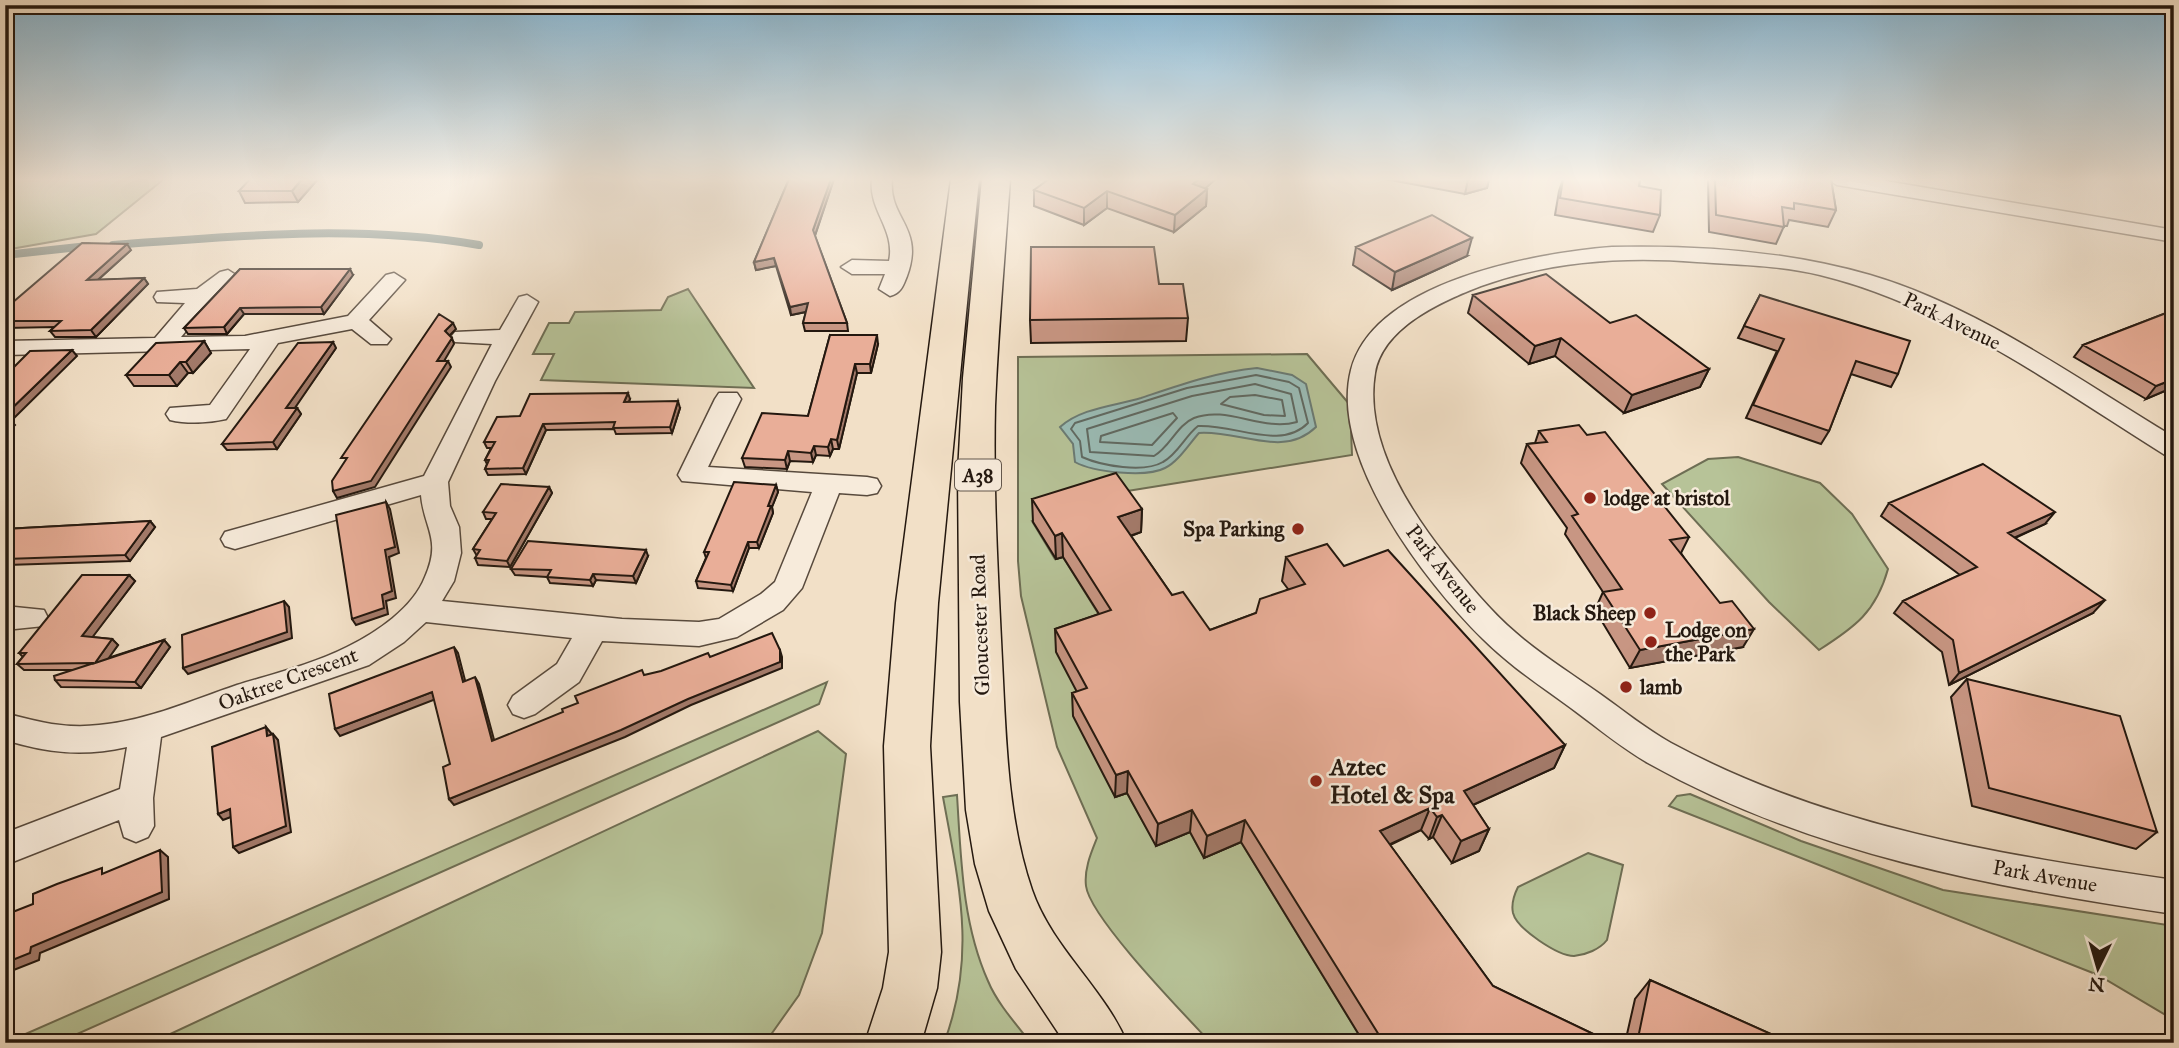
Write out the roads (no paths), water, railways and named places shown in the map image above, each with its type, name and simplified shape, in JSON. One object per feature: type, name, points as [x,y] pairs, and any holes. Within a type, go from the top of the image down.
[{"type":"main road","name":"A38","points":[[893,1043],[910,988],[915,952],[907,746],[918,603],[960,228]]},
{"type":"main road","name":"Gloucester Road","points":[[992,228],[978,407],[978,586],[985,772],[993,828],[1007,889],[1026,937],[1049,976],[1099,1043]]},
{"type":"street","points":[[890,289],[902,257],[902,239],[896,228]]},
{"type":"street","points":[[2126,228],[2174,236]]},
{"type":"street","name":"Park Avenue","points":[[2174,449],[1996,341],[1918,302],[1866,280],[1818,267],[1786,263],[1637,252],[1521,264],[1450,290],[1410,313],[1371,351],[1364,370],[1364,412],[1375,462],[1410,534],[1483,620],[1533,665],[1665,756],[1820,822],[1924,852],[2049,879],[2174,897]]},
{"type":"street","points":[[852,267],[898,268]]},
{"type":"street","points":[[162,345],[203,296],[229,277]]},
{"type":"street","points":[[5,348],[269,340],[356,321],[394,280]]},
{"type":"street","points":[[165,297],[203,296]]},
{"type":"street","points":[[235,539],[434,482],[527,302]]},
{"type":"street","points":[[356,321],[379,339]]},
{"type":"street","points":[[463,337],[508,337]]},
{"type":"street","points":[[178,414],[217,414],[269,340]]},
{"type":"street","points":[[728,399],[691,475],[867,486]]},
{"type":"street","name":"Oaktree Crescent","points":[[5,726],[40,737],[72,741],[102,739],[146,729],[358,656],[393,634],[420,610],[439,581],[447,553],[445,527],[436,506],[434,482]]},
{"type":"street","points":[[420,610],[593,629],[699,634],[726,629],[747,618],[787,588],[829,484]]},
{"type":"street","points":[[524,705],[568,673],[593,629]]},
{"type":"street","points":[[5,849],[136,812],[146,729]]},
{"type":"water","points":[[1257,368],[1292,375],[1306,384],[1316,427],[1290,441],[1275,442],[1199,433],[1170,465],[1156,471],[1133,473],[1094,469],[1075,462],[1073,444],[1060,427],[1098,408],[1213,376]]},
{"type":"waterway","points":[[113,245],[342,233],[479,245]]},
{"type":"waterway","points":[[5,255],[88,246]]},
{"type":"place","name":"lodge at bristol","points":[[1590,498]]},
{"type":"place","name":"Spa Parking","points":[[1298,529]]},
{"type":"place","name":"Black Sheep","points":[[1650,613]]},
{"type":"place","name":"Lodge on the Park","points":[[1651,642]]},
{"type":"place","name":"lamb","points":[[1626,687]]},
{"type":"place","name":"Aztec Hotel & Spa","points":[[1316,781]]}]
